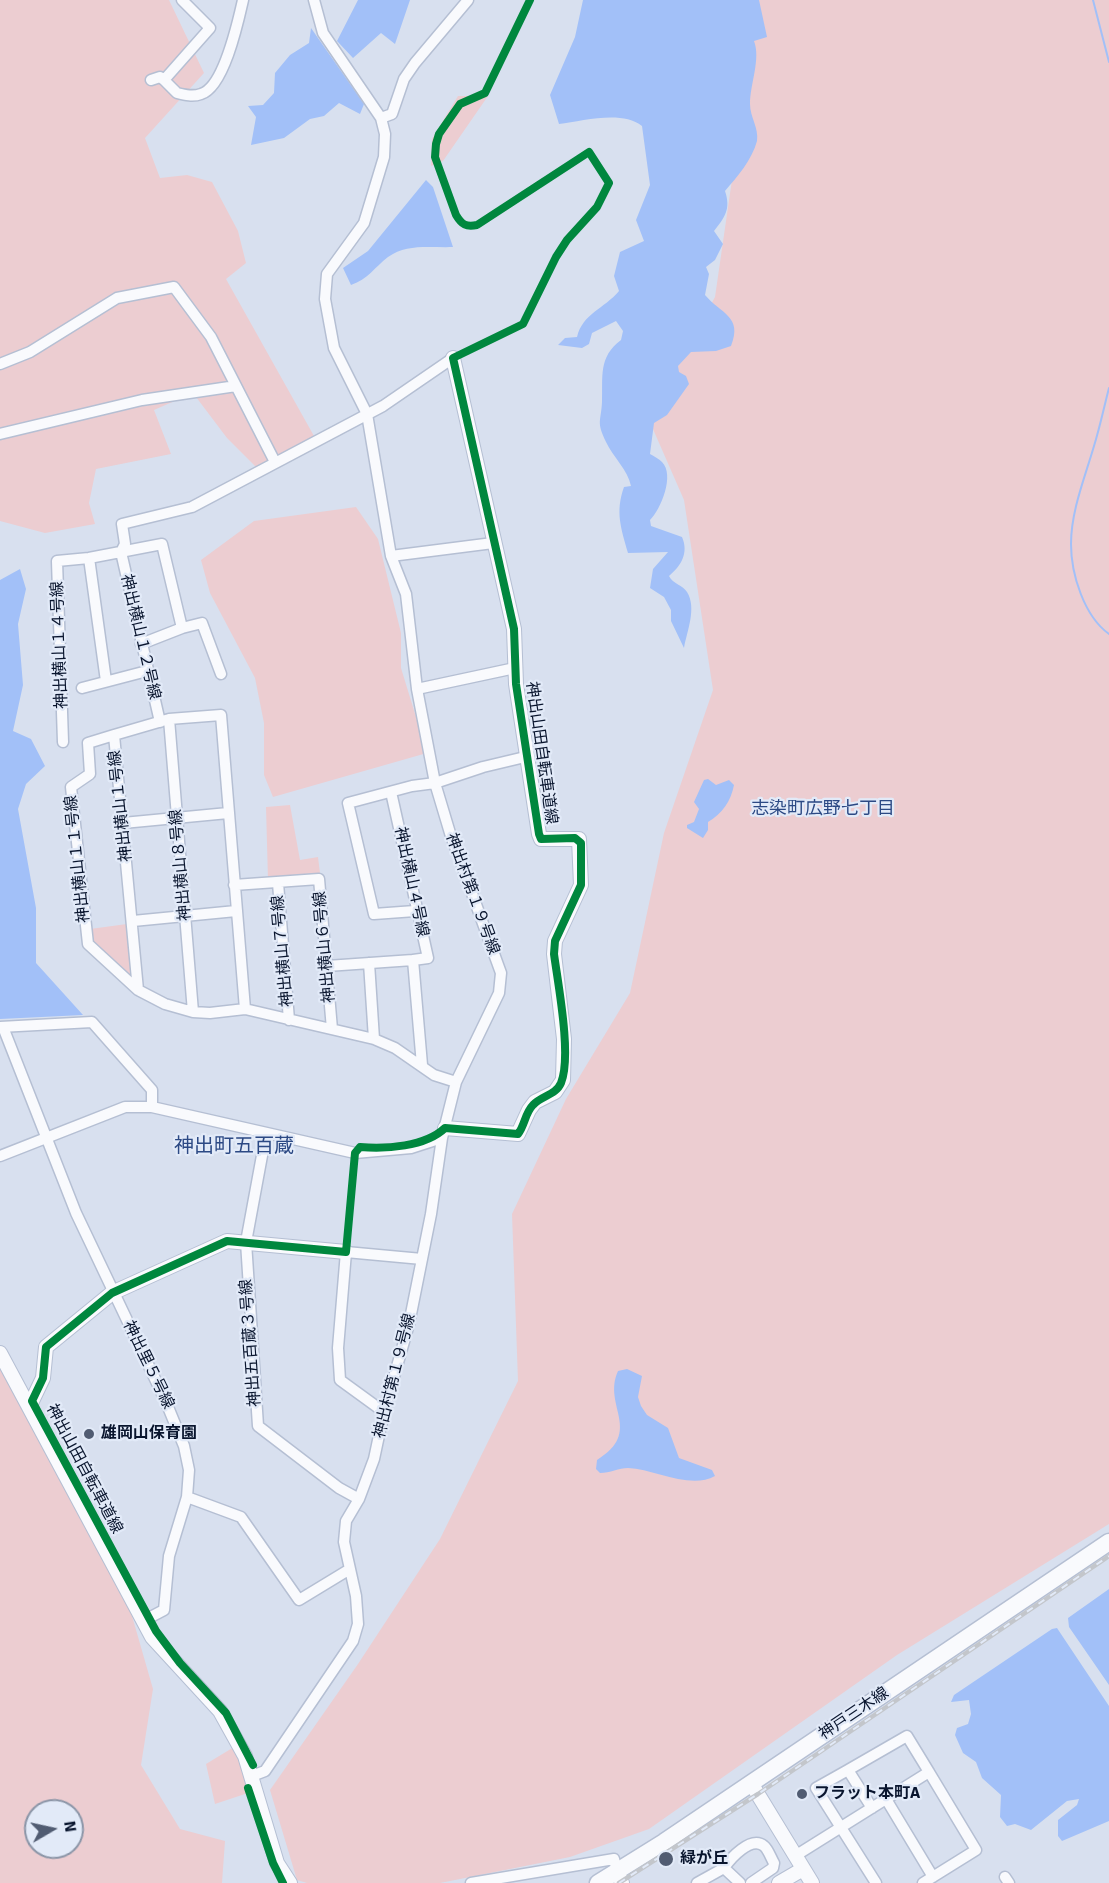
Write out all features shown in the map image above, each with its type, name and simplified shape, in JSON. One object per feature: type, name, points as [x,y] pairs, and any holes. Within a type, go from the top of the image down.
[{"type":"main road","name":"神出山田自転車道線","points":[[443,1133],[518,1134],[529,1110],[536,1102],[555,1092],[562,1080],[564,1039],[554,954],[555,941],[581,885],[581,843],[575,838],[541,839],[525,757],[514,629],[453,358]]},
{"type":"main road","name":"神出山田自転車道線","points":[[30,1404],[43,1378],[46,1347],[112,1293],[227,1241],[346,1252]]},
{"type":"main road","points":[[0,1353],[30,1404],[152,1637],[220,1711],[245,1756],[278,1863],[290,1883]]},
{"type":"main road","name":"神戸三木線","points":[[598,1883],[619,1877],[751,1783],[1109,1542]]},
{"type":"main road","points":[[751,1783],[812,1883]]},
{"type":"main road","points":[[779,1883],[802,1869]]},
{"type":"street","points":[[164,80],[210,28],[182,0]]},
{"type":"street","points":[[151,80],[160,77],[177,93],[201,94],[210,89],[222,69],[243,0]]},
{"type":"street","name":"神出村第１９号線","points":[[252,1776],[265,1771],[353,1641],[358,1624],[344,1542],[346,1521],[359,1499],[374,1459],[384,1412],[409,1324],[443,1133],[456,1082],[499,993],[501,974],[450,833],[435,783],[417,688],[406,594],[391,556],[367,414],[334,348],[325,299],[327,274],[363,223],[384,158],[385,134],[381,118],[323,33],[314,0]]},
{"type":"street","points":[[381,118],[392,114],[404,79],[468,0]]},
{"type":"street","points":[[0,364],[30,352],[117,298],[174,288],[211,337],[274,462],[367,414],[453,358]]},
{"type":"street","points":[[0,434],[142,400],[236,386]]},
{"type":"street","name":"神出横山１２号線","points":[[164,720],[147,671],[121,552],[124,544],[122,524],[192,507],[274,462]]},
{"type":"street","points":[[391,556],[493,543]]},
{"type":"street","name":"神出横山１４号線","points":[[63,742],[57,561],[89,558],[162,544],[182,628]]},
{"type":"street","points":[[89,558],[106,681]]},
{"type":"street","points":[[141,644],[202,623],[221,674]]},
{"type":"street","points":[[417,688],[516,668]]},
{"type":"street","name":"神出横山１４号線","points":[[82,688],[147,671]]},
{"type":"street","name":"神出横山１号線","points":[[138,990],[114,735],[164,720],[221,715],[245,1009]]},
{"type":"street","name":"神出横山８号線","points":[[164,720],[177,817],[193,1012]]},
{"type":"street","name":"神出横山１１号線","points":[[114,735],[88,743],[90,774],[71,787],[73,822],[88,944],[138,990]]},
{"type":"street","points":[[415,911],[374,914],[348,803],[435,783],[483,767],[525,757]]},
{"type":"street","name":"神出横山４号線","points":[[391,792],[413,885],[415,911],[428,958],[413,960]]},
{"type":"street","points":[[123,823],[228,813]]},
{"type":"street","name":"神出横山６号線","points":[[234,885],[319,879],[332,1029]]},
{"type":"street","name":"神出横山７号線","points":[[278,883],[289,1020]]},
{"type":"street","points":[[133,921],[236,911]]},
{"type":"street","points":[[327,966],[413,960],[422,1065]]},
{"type":"street","points":[[369,963],[374,1039]]},
{"type":"street","points":[[138,990],[165,1004],[193,1012],[210,1013],[245,1009],[374,1039],[395,1048],[434,1075],[456,1082]]},
{"type":"street","points":[[2,1027],[92,1022],[152,1090],[152,1107]]},
{"type":"street","name":"神出里５号線","points":[[2,1027],[76,1213],[112,1293],[145,1356],[184,1446],[189,1470],[187,1497],[169,1556],[164,1610],[143,1621]]},
{"type":"street","points":[[0,1156],[125,1107],[152,1107],[356,1153],[411,1148],[443,1133]]},
{"type":"street","points":[[246,1242],[266,1134]]},
{"type":"street","name":"神出五百蔵３号線","points":[[246,1242],[258,1426],[339,1488],[359,1499]]},
{"type":"street","points":[[384,1412],[340,1380],[338,1348],[346,1252],[422,1259]]},
{"type":"street","points":[[187,1497],[241,1517],[299,1600],[350,1569]]},
{"type":"street","points":[[876,1883],[816,1788],[907,1736],[976,1850],[928,1880],[886,1799]]},
{"type":"street","points":[[848,1770],[872,1808]]},
{"type":"street","points":[[795,1857],[929,1772]]},
{"type":"street","points":[[697,1883],[724,1868],[731,1858],[749,1845],[757,1843],[764,1846],[774,1863],[772,1868],[751,1883]]},
{"type":"street","points":[[471,1883],[505,1880],[614,1859],[619,1877]]},
{"type":"street","points":[[724,1868],[739,1881]]},
{"type":"street","points":[[723,1883],[739,1881]]},
{"type":"shaded area","points":[[0,0],[169,0],[204,73],[145,138],[160,178],[187,175],[212,182],[238,231],[246,263],[226,279],[314,436],[256,467],[227,438],[193,393],[154,410],[171,454],[96,469],[89,503],[95,524],[45,533],[0,521]]},
{"type":"shaded area","points":[[758,0],[1109,0],[1109,1524],[897,1655],[649,1829],[570,1857],[440,1883],[307,1883],[297,1880],[270,1790],[358,1664],[440,1539],[518,1381],[512,1214],[566,1099],[630,993],[664,833],[713,690],[684,500],[649,420],[715,297]]},
{"type":"shaded area","points":[[458,96],[488,96],[443,161],[431,166],[432,139]]},
{"type":"shaded area","points":[[356,507],[378,539],[401,633],[401,668],[427,753],[273,797],[264,775],[264,723],[255,678],[210,593],[201,560],[254,521]]},
{"type":"shaded area","points":[[290,805],[300,860],[318,857],[320,873],[268,880],[266,807]]},
{"type":"shaded area","points":[[127,924],[133,977],[127,978],[92,940],[90,929]]},
{"type":"shaded area","points":[[0,1362],[128,1602],[153,1689],[141,1765],[180,1829],[225,1841],[222,1883],[0,1883]]},
{"type":"shaded area","points":[[234,1747],[251,1792],[215,1804],[206,1764]]},
{"type":"water","points":[[358,0],[410,0],[395,44],[381,33],[353,58],[337,41]]},
{"type":"water","points":[[583,0],[759,0],[767,37],[754,41],[756,64],[750,104],[757,141],[748,161],[725,191],[726,213],[714,231],[723,244],[715,260],[706,267],[709,274],[705,295],[728,316],[734,328],[734,336],[731,346],[716,351],[691,352],[678,366],[679,372],[686,376],[689,384],[667,415],[654,423],[650,454],[662,462],[666,468],[667,483],[662,500],[650,520],[651,526],[682,537],[684,543],[683,559],[669,576],[685,590],[690,598],[691,612],[684,648],[671,621],[671,610],[664,597],[650,588],[653,569],[668,552],[628,553],[619,512],[624,487],[631,486],[627,474],[609,448],[600,425],[603,368],[608,353],[621,340],[623,331],[616,321],[592,333],[589,344],[582,348],[558,345],[565,338],[577,337],[584,322],[619,291],[614,276],[620,252],[644,241],[636,220],[650,185],[642,126],[634,121],[613,118],[559,124],[550,95],[575,37]]},
{"type":"water","points":[[311,28],[364,104],[360,114],[339,103],[324,116],[310,119],[284,138],[251,145],[256,117],[248,106],[263,105],[274,93],[275,73],[290,55],[309,43]]},
{"type":"water","points":[[426,180],[433,187],[453,247],[419,247],[403,250],[388,257],[357,283],[351,285],[343,268],[368,251]]},
{"type":"water","points":[[20,569],[26,589],[18,624],[23,685],[13,731],[31,739],[45,766],[26,784],[18,809],[36,908],[36,963],[83,1015],[0,1019],[0,580]]},
{"type":"water","points":[[708,779],[716,785],[729,780],[734,785],[725,807],[708,822],[708,830],[703,838],[687,828],[687,825],[694,822],[699,809],[694,802],[704,780]]},
{"type":"water","points":[[627,1369],[642,1376],[638,1397],[641,1406],[647,1415],[668,1428],[679,1458],[712,1470],[715,1476],[695,1481],[672,1478],[638,1469],[625,1468],[600,1473],[596,1469],[597,1460],[611,1449],[618,1439],[620,1428],[614,1384],[618,1371]]},
{"type":"water","points":[[1109,1589],[1109,1685],[1069,1627],[1068,1618]]},
{"type":"water","points":[[1057,1628],[1109,1706],[1109,1821],[1062,1841],[1058,1836],[1058,1820],[1077,1805],[1079,1799],[1067,1801],[1031,1830],[1015,1824],[1007,1826],[1000,1817],[1001,1795],[982,1778],[976,1762],[963,1753],[955,1735],[957,1728],[968,1724],[971,1714],[969,1700],[951,1702],[954,1695],[1052,1629]]},
{"type":"waterway","points":[[1093,0],[1109,62]]},
{"type":"waterway","points":[[1109,388],[1076,507],[1071,544],[1076,581],[1086,606],[1100,626],[1109,634]]},
{"type":"railway","points":[[619,1883],[758,1794],[1109,1556]]},
{"type":"cycle path","points":[[253,1765],[226,1713],[180,1663],[156,1631],[32,1401],[43,1378],[46,1347],[112,1293],[227,1241],[346,1252],[355,1153],[360,1147],[381,1148],[416,1143],[445,1128],[518,1134],[533,1105],[556,1090],[561,1083],[564,1071],[565,1038],[554,954],[555,941],[581,885],[581,843],[575,838],[541,839],[539,834],[516,684],[514,629],[453,358],[523,324],[556,257],[567,240],[597,207],[609,183],[589,152],[477,225],[467,225],[462,223],[456,215],[435,157],[439,134],[460,104],[485,93],[530,0]]},
{"type":"cycle path","points":[[248,1788],[273,1863],[283,1883]]},
{"type":"place","name":"雄岡山保育園","points":[[89,1434]]},
{"type":"place","name":"フラット本町A","points":[[802,1794]]},
{"type":"place","name":"緑が丘","points":[[666,1859]]},
{"type":"district","name":"志染町広野七丁目","points":[[823,809]]},
{"type":"district","name":"神出町五百蔵","points":[[234,1147]]}]
